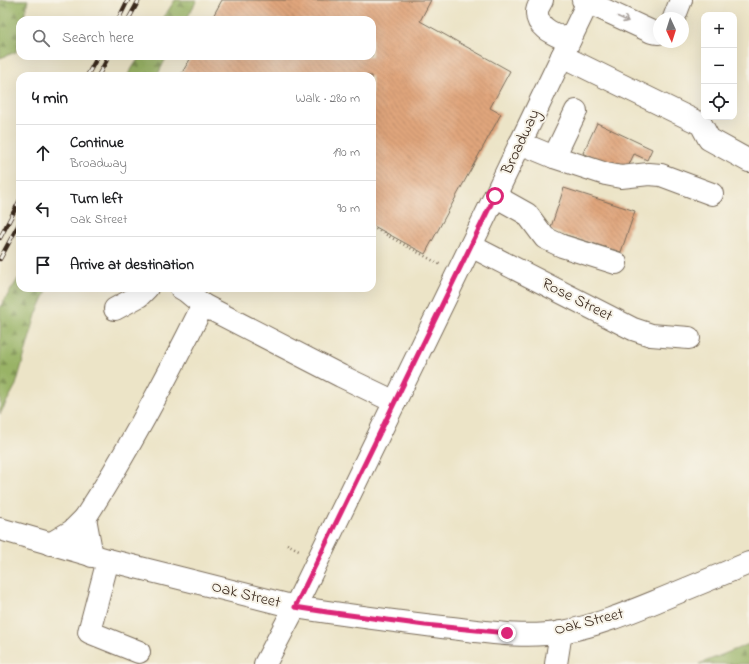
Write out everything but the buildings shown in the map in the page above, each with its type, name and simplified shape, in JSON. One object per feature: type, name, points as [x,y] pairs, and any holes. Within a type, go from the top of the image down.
[{"type":"street","points":[[542,0],[537,11],[538,18],[542,26],[565,49],[701,124],[709,139],[749,161]]},
{"type":"street","points":[[676,12],[681,0]]},
{"type":"street","points":[[587,1],[653,32]]},
{"type":"street","name":"Broadway","points":[[265,664],[295,607],[471,246],[587,1]]},
{"type":"street","points":[[554,157],[576,111]]},
{"type":"street","points":[[520,143],[554,157],[606,174],[621,177],[649,174],[662,175],[712,194]]},
{"type":"street","points":[[495,196],[527,214],[545,238],[562,246],[616,263]]},
{"type":"street","name":"Rose Street","points":[[471,246],[633,329],[651,335],[689,338]]},
{"type":"street","points":[[115,309],[139,296],[143,292]]},
{"type":"street","points":[[187,292],[204,305],[341,376],[395,402]]},
{"type":"street","points":[[50,544],[72,531],[85,518],[125,452],[173,366],[204,305]]},
{"type":"street","points":[[85,518],[100,558],[89,632],[139,652]]},
{"type":"street","name":"Oak Street","points":[[1,534],[50,544],[295,607],[481,631],[532,634],[561,632],[592,625],[629,612],[749,563]]},
{"type":"street","points":[[556,664],[561,632]]},
{"type":"path","points":[[376,229],[442,265]]},
{"type":"path","points":[[287,544],[301,551]]},
{"type":"green space","points":[[0,0],[28,0],[24,16],[16,16],[16,52],[0,58]]},
{"type":"green space","points":[[175,0],[197,0],[188,16],[165,16]]},
{"type":"green space","points":[[137,60],[165,60],[159,72],[130,72]]},
{"type":"green space","points":[[16,282],[16,292],[46,292],[36,315],[16,385],[0,414],[0,307]]},
{"type":"green space","points":[[749,644],[749,664],[699,664]]},
{"type":"railway","points":[[120,16],[128,0]]},
{"type":"railway","points":[[130,16],[139,0]]},
{"type":"railway","points":[[89,72],[96,60]]},
{"type":"railway","points":[[100,72],[107,60]]},
{"type":"railway","points":[[0,238],[16,208]]},
{"type":"railway","points":[[0,259],[16,229]]},
{"type":"route","points":[[495,196],[295,607],[425,625],[507,633]]}]
